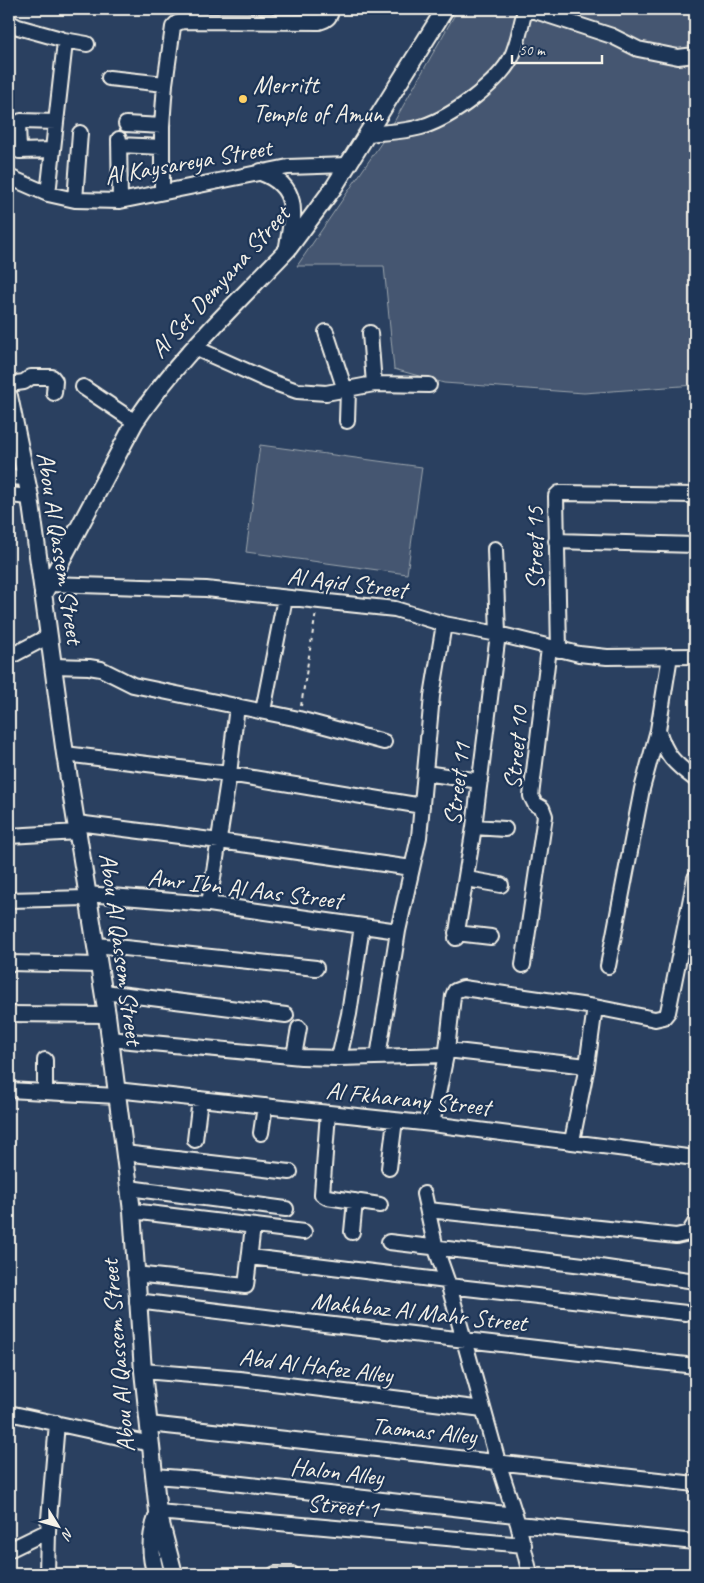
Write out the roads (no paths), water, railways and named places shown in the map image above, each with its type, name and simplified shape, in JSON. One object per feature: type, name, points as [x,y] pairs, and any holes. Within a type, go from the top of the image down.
[{"type":"street","points":[[162,192],[162,126],[165,84],[173,27],[183,21],[319,22],[325,21],[329,17],[331,9]]},
{"type":"street","name":"Al Set Demyana Street","points":[[46,589],[135,422],[173,371],[288,249],[319,208],[445,9]]},
{"type":"street","points":[[367,134],[408,130],[426,126],[487,88],[512,57],[524,14],[529,9],[612,36],[638,48],[678,57],[695,55]]},
{"type":"street","points":[[9,22],[18,27],[64,40],[87,44]]},
{"type":"street","points":[[48,194],[64,40]]},
{"type":"street","points":[[109,78],[165,84]]},
{"type":"street","points":[[53,150],[20,151],[18,124],[21,121],[56,122]]},
{"type":"street","points":[[126,124],[162,126]]},
{"type":"street","points":[[75,200],[80,133]]},
{"type":"street","points":[[120,201],[119,142],[162,147]]},
{"type":"street","name":"Al Kaysareya Street","points":[[9,177],[48,194],[75,200],[120,201],[288,167],[348,165]]},
{"type":"street","points":[[261,172],[280,182],[292,200],[293,216],[288,249]]},
{"type":"street","points":[[326,332],[346,390],[347,421]]},
{"type":"street","points":[[370,333],[374,384]]},
{"type":"street","points":[[195,348],[282,387],[311,393],[346,390],[374,384],[429,385]]},
{"type":"street","points":[[9,384],[24,382],[31,377],[52,377],[55,381],[54,393]]},
{"type":"street","points":[[83,387],[135,422]]},
{"type":"street","name":"Abou Al Qassem Street","points":[[9,396],[30,497],[46,589],[49,636],[65,754],[104,992],[132,1211],[143,1371],[158,1512],[174,1574]]},
{"type":"street","points":[[9,477],[26,478]]},
{"type":"street","name":"Street 15","points":[[554,649],[556,496],[559,493],[695,495]]},
{"type":"street","points":[[9,495],[30,497]]},
{"type":"street","points":[[556,541],[695,545]]},
{"type":"street","name":"Street 11","points":[[491,937],[456,936],[474,827],[498,634],[495,549]]},
{"type":"street","name":"Al Aqid Street","points":[[46,589],[206,589],[403,610],[444,624],[498,634],[579,654],[607,657],[695,656]]},
{"type":"street","points":[[262,711],[285,598]]},
{"type":"street","points":[[378,1057],[398,931],[412,868],[422,806],[432,696],[444,624]]},
{"type":"street","points":[[9,657],[49,636]]},
{"type":"street","name":"Street 10","points":[[523,965],[544,816],[542,808],[535,804],[531,796],[554,649]]},
{"type":"street","points":[[608,966],[642,789],[658,730],[670,656]]},
{"type":"street","points":[[53,666],[89,667],[101,670],[133,685],[299,719],[384,742]]},
{"type":"street","points":[[209,904],[229,774],[237,706]]},
{"type":"street","points":[[658,730],[663,747],[674,762],[695,779]]},
{"type":"street","points":[[65,754],[229,774],[422,806]]},
{"type":"street","points":[[425,773],[480,780]]},
{"type":"street","points":[[474,827],[504,829]]},
{"type":"street","points":[[9,836],[78,828],[219,840],[412,868]]},
{"type":"street","points":[[432,1124],[447,1053],[455,991],[463,988],[595,1007],[658,1019],[666,1015],[695,878]]},
{"type":"street","points":[[466,879],[501,884]]},
{"type":"street","name":"Amr Ibn Al Aas Street","points":[[9,900],[87,896],[209,904],[398,931]]},
{"type":"street","points":[[339,1058],[362,926]]},
{"type":"street","points":[[96,945],[316,968]]},
{"type":"street","points":[[9,963],[99,965]]},
{"type":"street","points":[[104,992],[286,1015]]},
{"type":"street","points":[[572,1141],[587,1066],[595,1007]]},
{"type":"street","points":[[9,1014],[107,1015]]},
{"type":"street","points":[[294,1056],[299,1028]]},
{"type":"street","points":[[110,1039],[294,1056],[339,1058],[447,1053],[587,1066]]},
{"type":"street","points":[[45,1060],[45,1092]]},
{"type":"street","name":"Al Fkharany Street","points":[[9,1090],[116,1093],[200,1099],[432,1124],[695,1158]]},
{"type":"street","points":[[195,1140],[200,1099]]},
{"type":"street","points":[[261,1133],[265,1106]]},
{"type":"street","points":[[328,1113],[322,1194],[324,1196],[380,1205]]},
{"type":"street","points":[[389,1168],[395,1120]]},
{"type":"street","points":[[124,1153],[290,1172]]},
{"type":"street","points":[[129,1188],[286,1209]]},
{"type":"street","points":[[424,1194],[436,1248],[448,1283],[498,1462],[524,1546],[530,1574]]},
{"type":"street","points":[[352,1232],[355,1201]]},
{"type":"street","points":[[428,1210],[676,1236],[689,1233],[695,1223]]},
{"type":"street","points":[[132,1211],[304,1232]]},
{"type":"street","points":[[135,1274],[246,1286],[253,1226]]},
{"type":"street","points":[[390,1242],[600,1267],[695,1281]]},
{"type":"street","points":[[250,1258],[686,1313]]},
{"type":"street","name":"Makhbaz Al Mahr Street","points":[[137,1301],[695,1366]]},
{"type":"street","name":"Abd Al Hafez Alley","points":[[143,1371],[240,1379],[483,1409]]},
{"type":"street","points":[[9,1413],[151,1444]]},
{"type":"street","points":[[47,1574],[48,1531],[57,1423]]},
{"type":"street","name":"Taomas Alley","points":[[149,1424],[695,1484]]},
{"type":"street","name":"Halon Alley","points":[[154,1476],[206,1480],[695,1542]]},
{"type":"street","name":"Abou Al Qassem Street","points":[[156,1574],[152,1563],[151,1545],[153,1528],[158,1512]]},
{"type":"street","name":"Street 1","points":[[158,1512],[524,1546]]},
{"type":"street","points":[[9,1550],[48,1531]]},
{"type":"street","points":[[275,1574],[292,1574]]},
{"type":"place","name":"Merritt Temple of Amun","points":[[243,99]]}]
